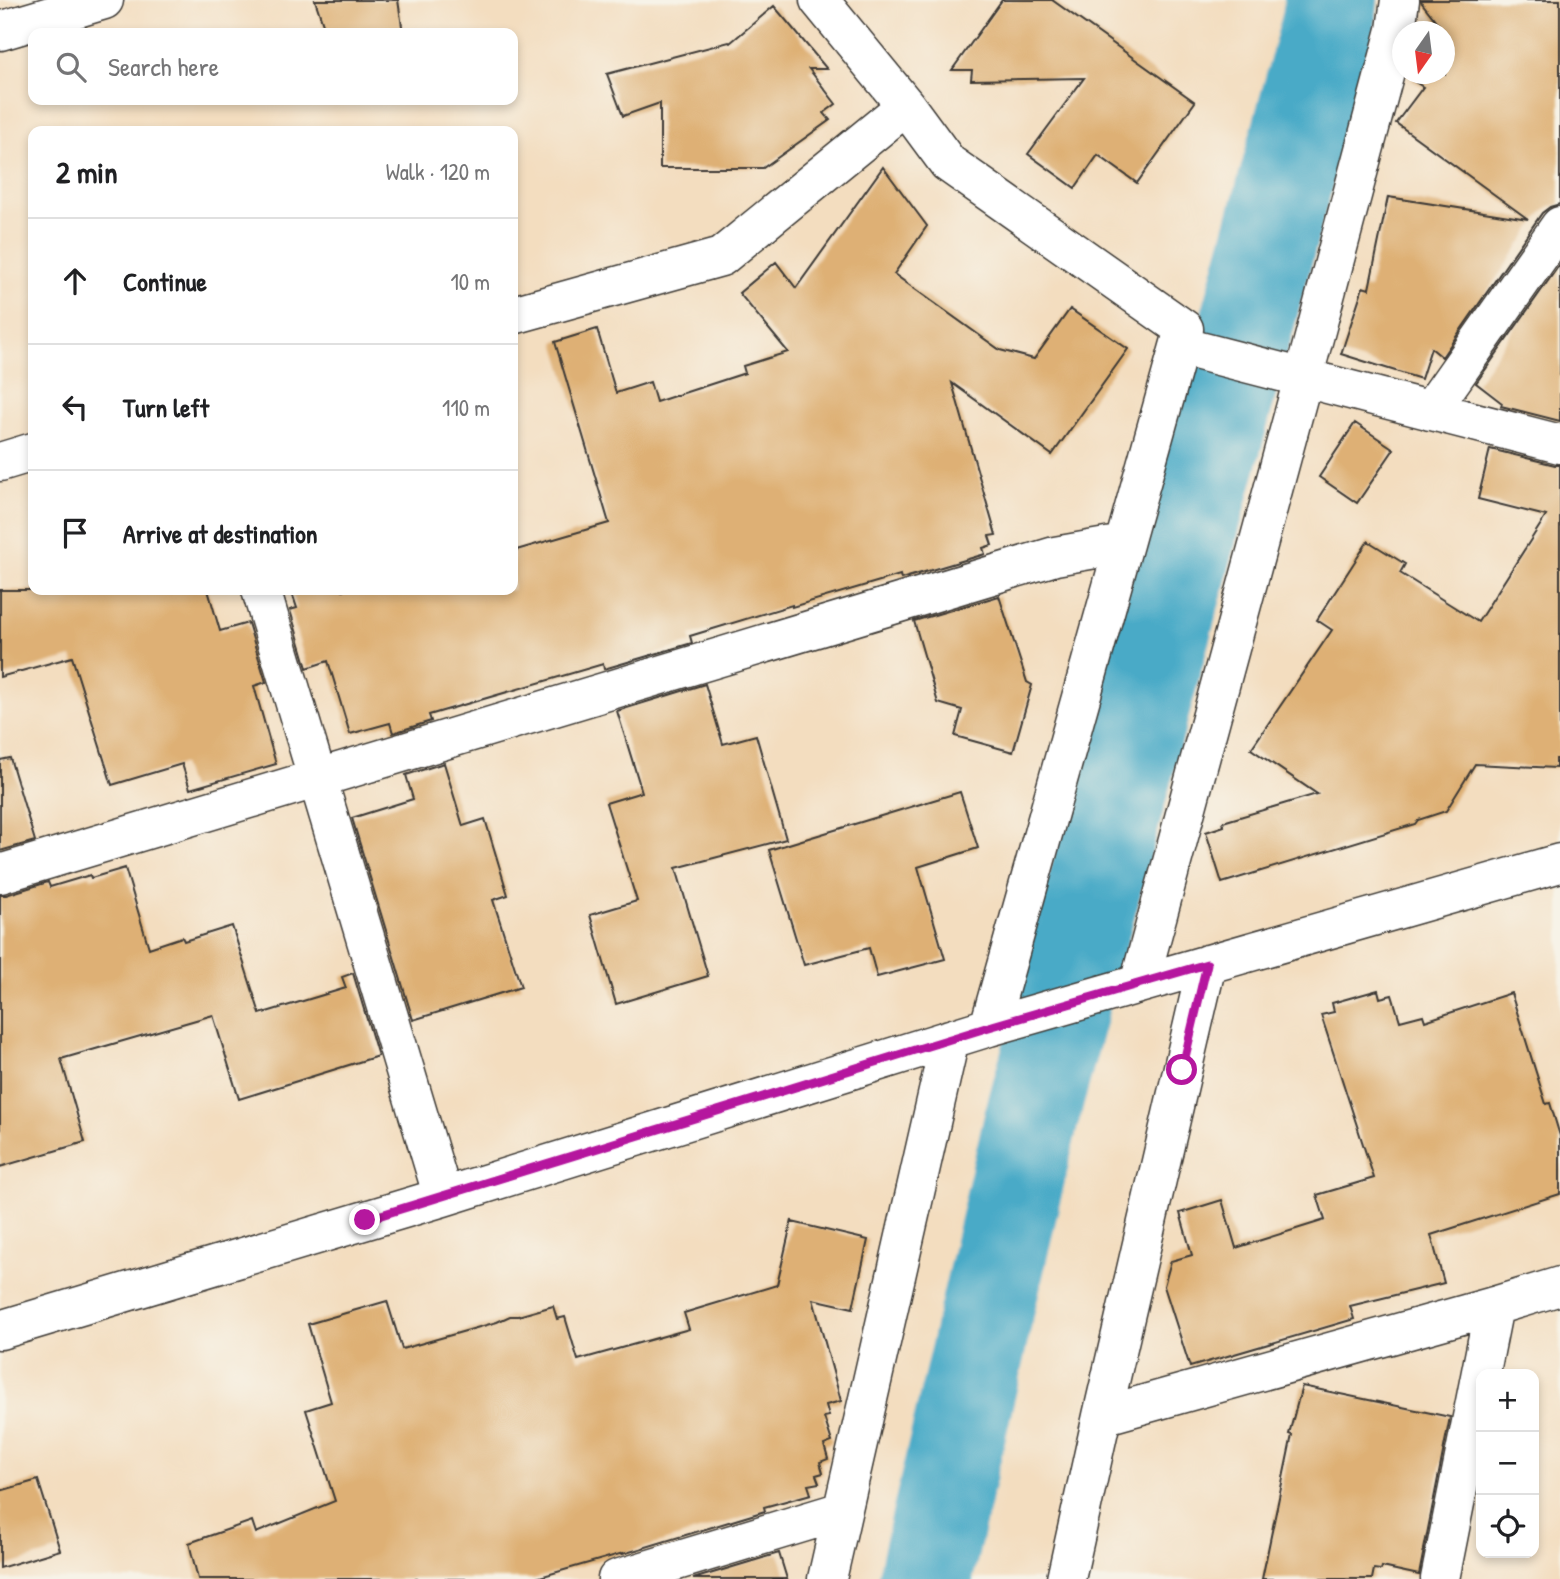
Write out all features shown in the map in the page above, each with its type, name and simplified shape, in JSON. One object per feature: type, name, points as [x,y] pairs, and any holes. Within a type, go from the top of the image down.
[{"type":"street","points":[[0,31],[103,0]]},
{"type":"street","points":[[819,0],[906,106],[948,163],[1184,330],[1192,349],[1124,544],[989,1027]]},
{"type":"street","points":[[1139,984],[1290,376],[1396,30],[1400,0]]},
{"type":"street","points":[[518,314],[721,257],[906,106]]},
{"type":"street","points":[[1430,411],[1560,226]]},
{"type":"street","points":[[1192,349],[1560,444]]},
{"type":"street","points":[[0,462],[28,454]]},
{"type":"street","points":[[0,874],[1055,556],[1124,544]]},
{"type":"street","points":[[263,595],[443,1197]]},
{"type":"street","points":[[0,1330],[443,1197],[989,1027],[1560,863]]},
{"type":"street","points":[[1066,1579],[1207,964]]},
{"type":"street","points":[[827,1579],[950,1040]]},
{"type":"street","points":[[1102,1416],[1560,1286]]},
{"type":"street","points":[[1440,1579],[1494,1306]]},
{"type":"street","points":[[617,1579],[842,1511]]},
{"type":"building","points":[[315,0],[398,0],[402,28],[324,28]]},
{"type":"building","points":[[1002,0],[1052,0],[1195,102],[1137,183],[1098,155],[1075,188],[1028,154],[1084,78],[971,80],[972,70],[952,70]]},
{"type":"building","points":[[1421,0],[1560,0],[1560,204],[1542,213],[1442,357],[1431,348],[1421,379],[1341,354],[1363,287],[1369,289],[1388,197],[1528,219],[1396,123],[1423,87],[1418,84],[1455,84],[1455,21],[1436,21]]},
{"type":"building","points":[[774,6],[827,69],[809,69],[836,104],[824,113],[830,120],[763,168],[660,168],[660,103],[623,116],[607,74],[730,43]]},
{"type":"building","points":[[883,167],[927,226],[894,274],[1000,350],[1034,359],[1070,309],[1128,349],[1052,455],[952,383],[996,535],[989,536],[992,545],[983,548],[985,554],[901,579],[900,575],[792,605],[690,636],[692,643],[604,669],[603,664],[429,715],[431,721],[393,733],[390,723],[350,734],[328,661],[307,668],[290,610],[297,608],[293,595],[518,595],[518,550],[609,523],[555,342],[597,329],[616,393],[650,382],[656,402],[745,373],[743,366],[788,352],[739,293],[776,262],[796,288]]},
{"type":"building","points":[[1560,264],[1560,421],[1501,406],[1502,403],[1476,383]]},
{"type":"building","points":[[1355,423],[1394,449],[1357,503],[1319,477]]},
{"type":"building","points":[[1490,449],[1560,465],[1560,759],[1556,759],[1556,768],[1475,764],[1446,811],[1418,820],[1415,824],[1222,883],[1206,832],[1224,826],[1223,822],[1317,794],[1251,749],[1332,630],[1317,620],[1368,541],[1405,564],[1400,573],[1478,622],[1546,516],[1478,499]]},
{"type":"building","points":[[0,590],[28,590],[28,595],[209,595],[220,631],[248,623],[266,682],[254,686],[276,764],[190,789],[182,764],[112,785],[72,657],[0,677]]},
{"type":"building","points":[[999,596],[1027,682],[1032,685],[1013,752],[955,736],[962,710],[938,703],[914,621]]},
{"type":"building","points":[[705,684],[723,744],[756,735],[786,839],[676,868],[708,976],[616,1004],[590,915],[637,901],[606,803],[642,792],[617,711]]},
{"type":"building","points":[[10,758],[35,841],[0,851],[0,760]]},
{"type":"building","points":[[444,763],[463,826],[485,819],[508,895],[493,900],[521,987],[413,1020],[352,818],[413,799],[406,775]]},
{"type":"building","points":[[960,792],[978,848],[918,867],[945,959],[877,977],[869,948],[804,965],[769,850]]},
{"type":"building","points":[[125,868],[149,948],[182,937],[184,941],[232,926],[260,1014],[346,988],[342,977],[353,973],[378,1056],[239,1099],[213,1015],[61,1059],[85,1142],[0,1167],[0,895],[48,882],[50,887]]},
{"type":"building","points":[[1378,990],[1380,998],[1392,995],[1400,1021],[1423,1015],[1425,1021],[1511,993],[1546,1104],[1550,1103],[1560,1136],[1560,1194],[1431,1235],[1444,1283],[1350,1306],[1354,1319],[1190,1367],[1164,1286],[1171,1261],[1192,1255],[1180,1213],[1222,1200],[1236,1248],[1325,1220],[1317,1195],[1374,1178],[1321,1015],[1334,1012],[1332,1003]]},
{"type":"building","points":[[792,1220],[868,1240],[853,1308],[813,1299],[841,1401],[826,1405],[829,1416],[824,1417],[832,1442],[824,1445],[828,1459],[820,1462],[823,1473],[816,1475],[819,1483],[808,1485],[811,1494],[764,1507],[765,1511],[533,1579],[198,1579],[189,1543],[252,1521],[256,1533],[335,1501],[306,1410],[331,1402],[308,1324],[387,1301],[402,1349],[510,1316],[553,1306],[557,1319],[565,1317],[578,1360],[689,1329],[684,1313],[777,1285]]},
{"type":"building","points":[[1302,1386],[1450,1417],[1419,1575],[1382,1567],[1381,1570],[1374,1569],[1372,1579],[1262,1579],[1292,1435],[1289,1434]]},
{"type":"building","points":[[38,1480],[60,1550],[0,1568],[0,1491]]},
{"type":"building","points":[[779,1553],[787,1579],[693,1579]]},
{"type":"waterway","points":[[925,1579],[1031,1120],[1329,21],[1331,0]]},
{"type":"route","points":[[365,1220],[989,1027],[1207,964],[1182,1070]]}]
